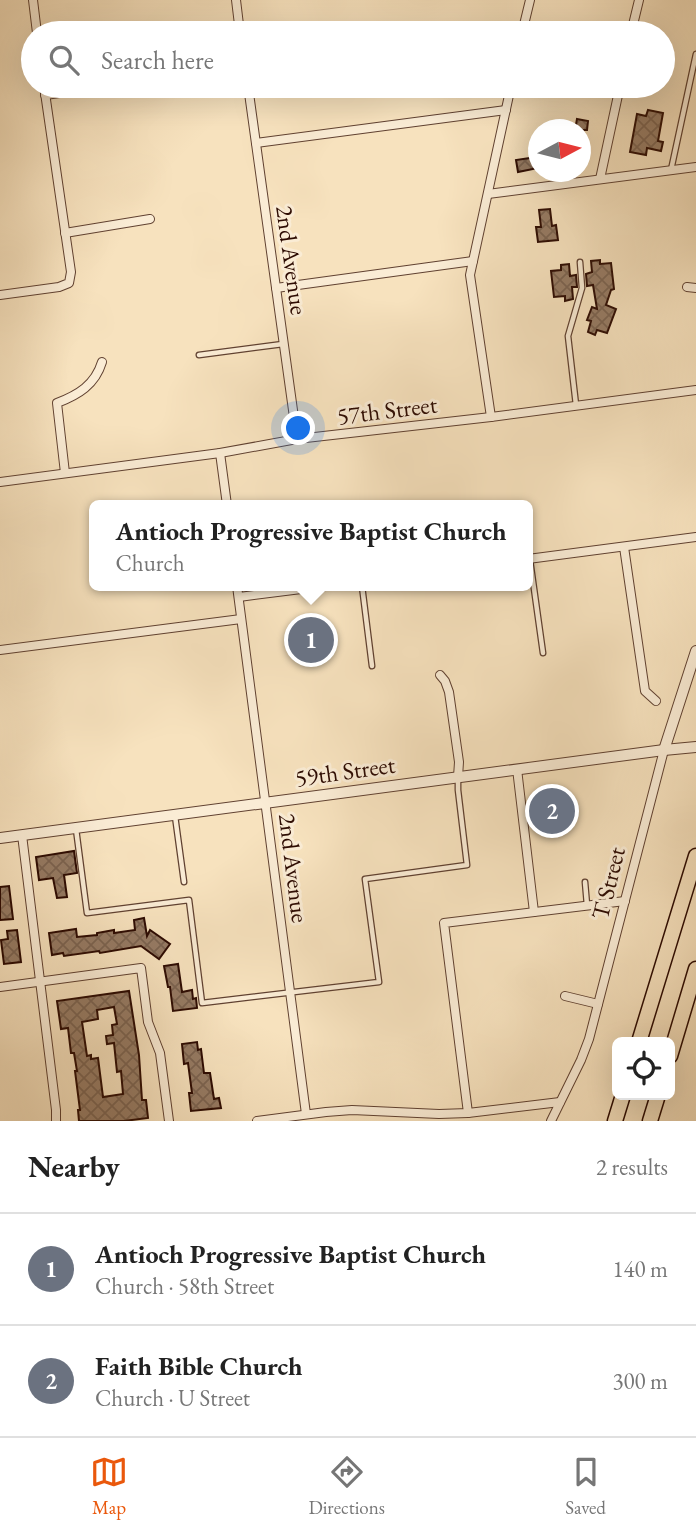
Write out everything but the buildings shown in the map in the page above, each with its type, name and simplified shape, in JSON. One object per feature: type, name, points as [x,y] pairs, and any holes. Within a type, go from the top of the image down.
[{"type":"highway","points":[[641,1037],[696,856]]},
{"type":"highway","points":[[675,1039],[696,969]]},
{"type":"highway","points":[[615,1121],[621,1100]]},
{"type":"highway","points":[[650,1121],[656,1100]]},
{"type":"street","points":[[33,0],[36,21]]},
{"type":"street","points":[[236,0],[239,21]]},
{"type":"street","points":[[525,21],[530,0]]},
{"type":"street","points":[[635,21],[639,0]]},
{"type":"street","points":[[0,295],[59,287],[69,283],[71,272],[45,98]]},
{"type":"street","name":"2nd Avenue","points":[[250,98],[298,439]]},
{"type":"street","points":[[491,417],[470,275],[508,98]]},
{"type":"street","points":[[600,179],[617,98]]},
{"type":"street","points":[[256,142],[506,110]]},
{"type":"street","points":[[488,194],[696,167]]},
{"type":"street","points":[[65,233],[150,219]]},
{"type":"street","points":[[276,288],[473,261]]},
{"type":"street","points":[[65,473],[57,403],[86,389],[94,380],[102,362]]},
{"type":"street","name":"57th Street","points":[[0,482],[220,453],[298,439],[696,390]]},
{"type":"street","points":[[220,453],[226,500]]},
{"type":"street","points":[[533,558],[696,537]]},
{"type":"street","points":[[624,547],[645,691],[656,701]]},
{"type":"street","name":"2nd Avenue","points":[[238,591],[306,1115]]},
{"type":"street","points":[[239,597],[302,591]]},
{"type":"street","points":[[0,650],[242,619]]},
{"type":"street","name":"T Street","points":[[551,1121],[582,1060],[664,750],[696,651]]},
{"type":"street","points":[[440,676],[449,692],[459,762],[458,777]]},
{"type":"street","name":"59th Street","points":[[0,838],[696,747]]},
{"type":"street","points":[[517,769],[534,912]]},
{"type":"street","points":[[22,835],[56,1121]]},
{"type":"street","points":[[468,1113],[444,923],[625,901]]},
{"type":"street","points":[[0,987],[141,968],[148,1022],[160,1053],[169,1121]]},
{"type":"street","points":[[565,996],[598,1004]]},
{"type":"street","points":[[257,1121],[352,1110],[468,1113],[560,1102]]},
{"type":"street","points":[[383,1111],[385,1121]]},
{"type":"lane","points":[[671,170],[696,54]]},
{"type":"lane","points":[[576,406],[568,337],[582,288],[580,262]]},
{"type":"lane","points":[[199,355],[284,344]]},
{"type":"lane","points":[[533,586],[543,653]]},
{"type":"lane","points":[[363,591],[372,666]]},
{"type":"lane","points":[[254,716],[264,715]]},
{"type":"lane","points":[[76,828],[87,914],[189,900],[202,1003],[379,982],[365,879],[467,865],[458,777]]},
{"type":"lane","points":[[175,815],[184,882]]},
{"type":"lane","points":[[585,882],[587,906]]},
{"type":"place","name":"Antioch Progressive Baptist Church","points":[[311,640]]},
{"type":"place","name":"Faith Bible Church","points":[[552,811]]}]
